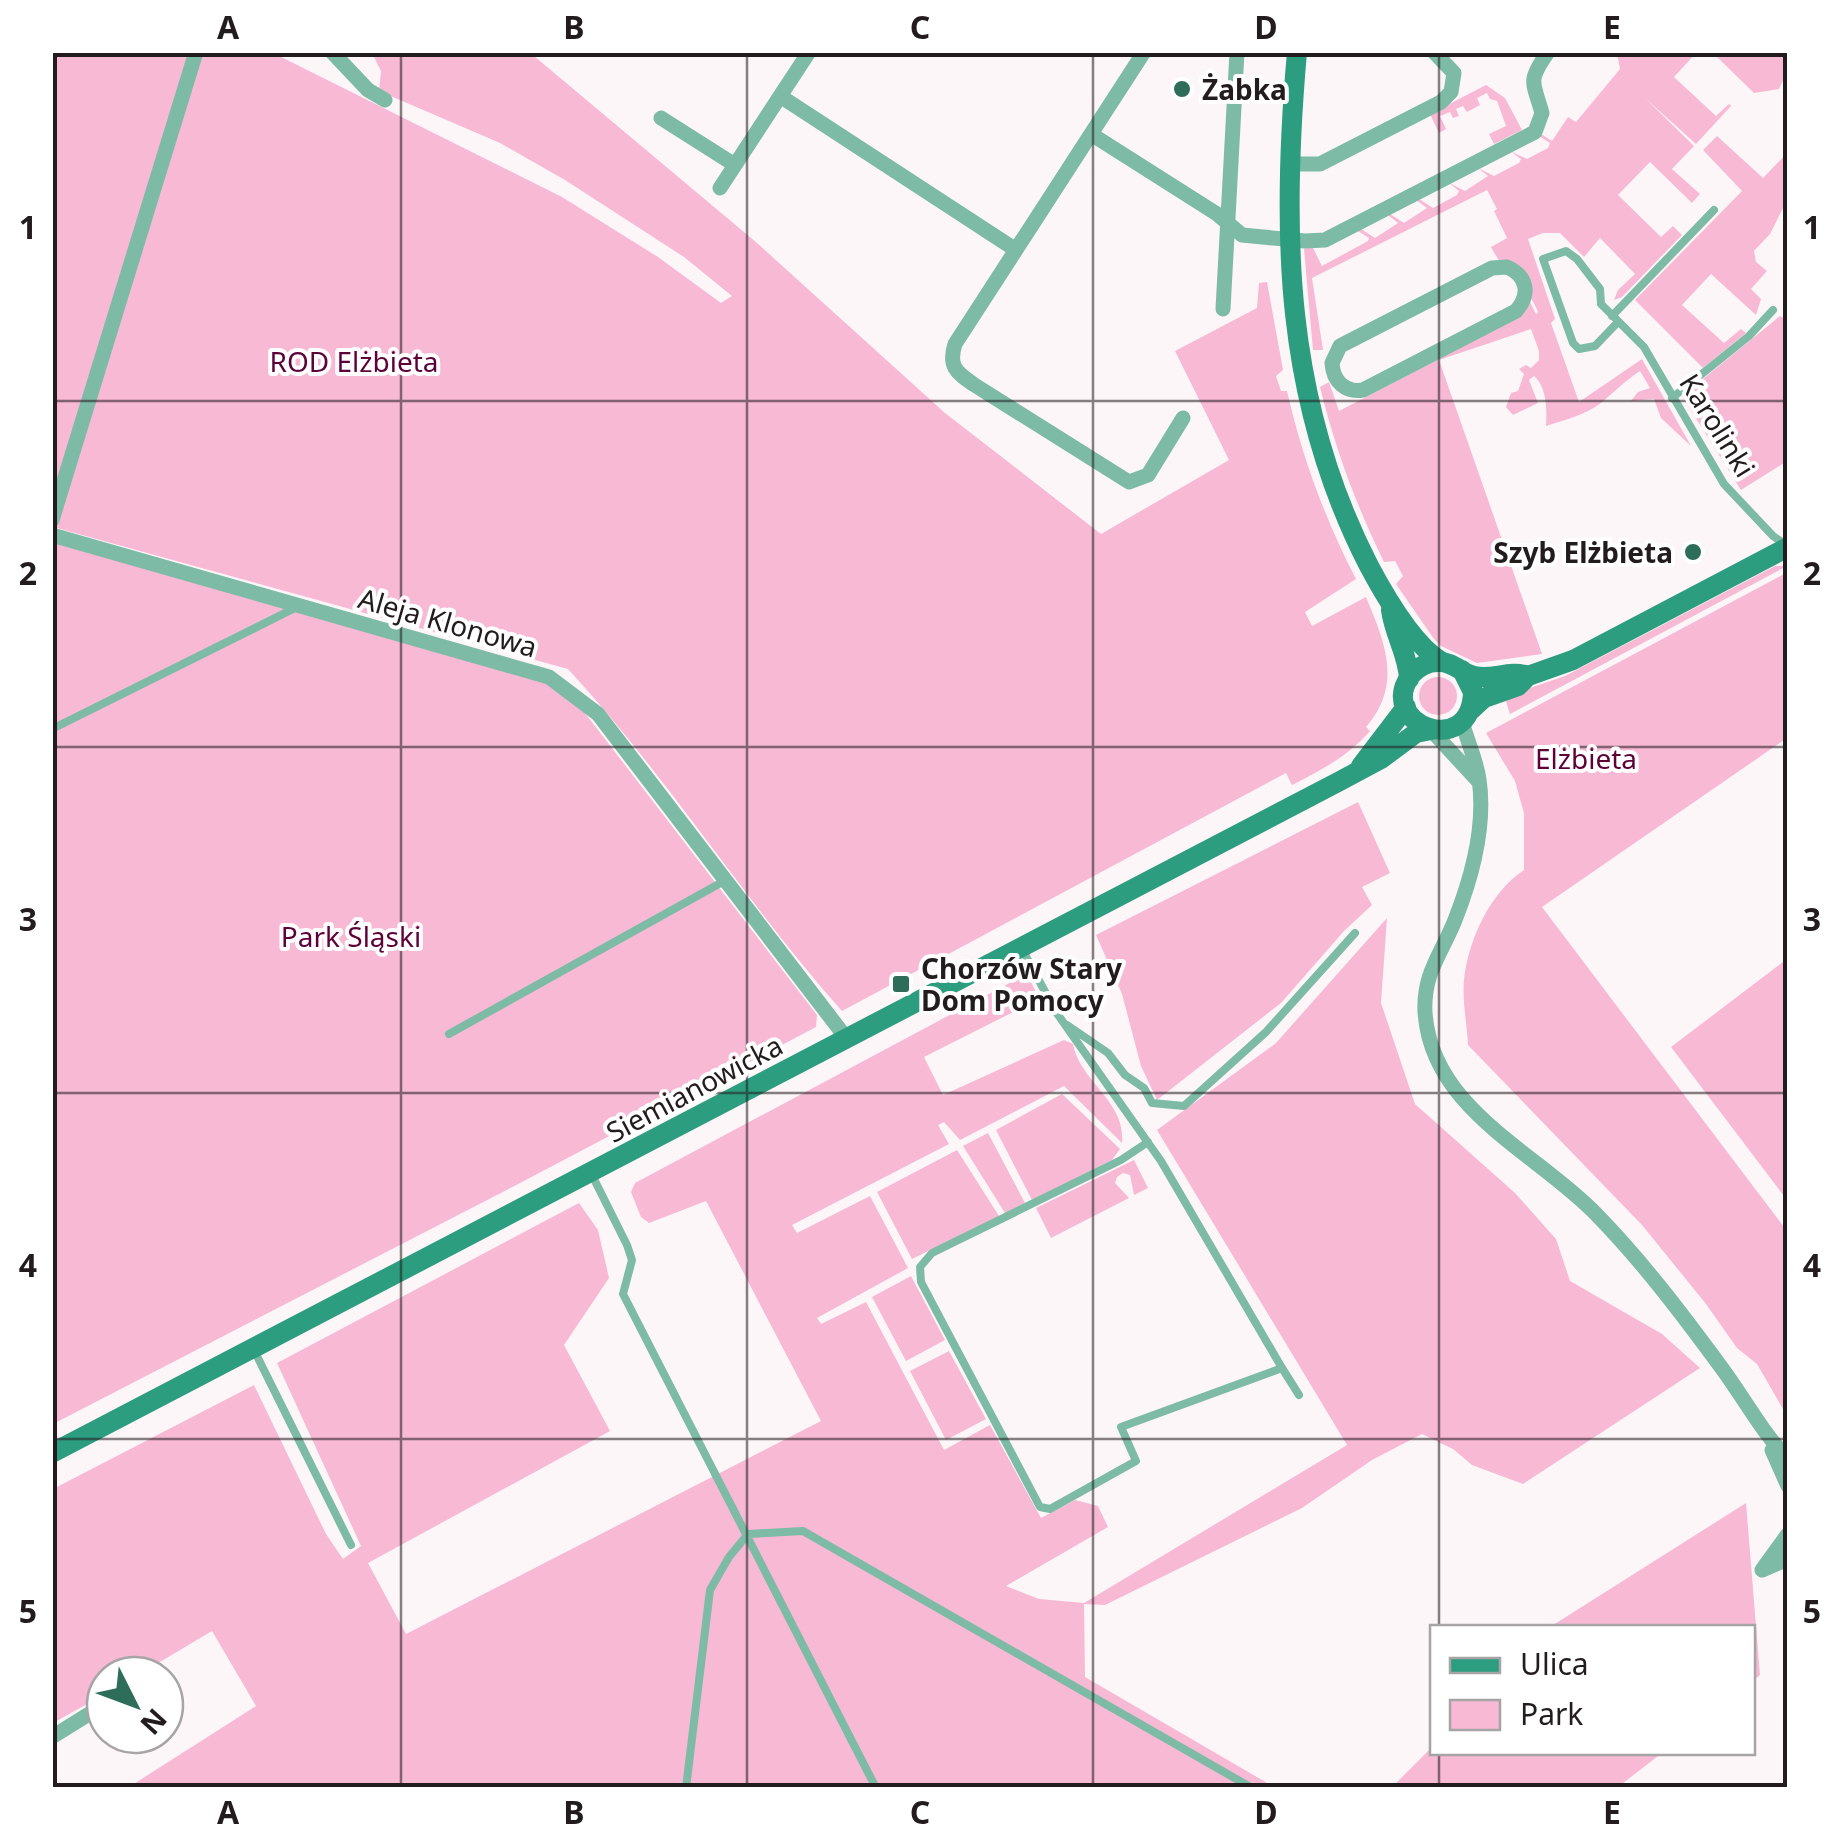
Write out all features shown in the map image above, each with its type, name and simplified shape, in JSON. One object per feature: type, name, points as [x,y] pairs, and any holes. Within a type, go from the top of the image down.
[{"type":"street","points":[[52,520],[196,52]]},
{"type":"street","points":[[332,52],[368,90],[385,100]]},
{"type":"street","points":[[720,188],[809,52]]},
{"type":"street","points":[[1144,52],[955,344],[950,360],[955,372],[1129,482],[1148,475],[1183,418]]},
{"type":"street","points":[[1223,310],[1237,52]]},
{"type":"street","points":[[1298,52],[1289,240],[1292,307],[1314,429],[1336,492],[1391,608],[1428,653],[1478,677],[1518,672],[1528,676]]},
{"type":"street","points":[[1292,164],[1320,164],[1446,97],[1454,86],[1454,73],[1434,52]]},
{"type":"street","points":[[1091,134],[1228,222],[1242,235],[1325,240],[1535,132],[1542,113],[1532,78],[1548,52]]},
{"type":"street","points":[[780,96],[1016,250]]},
{"type":"street","points":[[661,118],[734,165]]},
{"type":"street","points":[[1506,267],[1522,278],[1526,294],[1516,311],[1363,390],[1344,388],[1333,373],[1333,359],[1340,346],[1492,268],[1506,267]]},
{"type":"street","points":[[1303,378],[1333,373]]},
{"type":"street","name":"Aleja Klonowa","points":[[52,535],[549,677],[598,714],[847,1039]]},
{"type":"street","points":[[1431,730],[1451,728],[1480,701],[1518,686],[1528,676],[1572,660],[1788,546]]},
{"type":"street","points":[[1391,608],[1409,666],[1404,692],[1406,707],[1416,722],[1431,730],[1480,782]]},
{"type":"street","points":[[1409,678],[1423,665],[1442,662]]},
{"type":"street","points":[[1462,670],[1472,686],[1466,716],[1480,782],[1477,853],[1453,925],[1434,958],[1425,1007],[1428,1042],[1442,1074],[1498,1133],[1565,1184],[1623,1243],[1788,1460]]},
{"type":"street","name":"Siemianowicka","points":[[1360,768],[1406,707]]},
{"type":"street","name":"Siemianowicka","points":[[52,1453],[1022,948],[1381,758],[1416,732],[1431,730]]},
{"type":"street","points":[[1767,1437],[1788,1486]]},
{"type":"street","points":[[1788,1534],[1762,1570],[1788,1559]]},
{"type":"street","points":[[52,1736],[85,1716]]},
{"type":"lane","name":"Karolinki","points":[[1714,210],[1615,319],[1595,346],[1580,349],[1574,343],[1544,259],[1566,251],[1577,258],[1600,289],[1601,304],[1615,319],[1644,348],[1724,484],[1773,536],[1788,546]]},
{"type":"lane","points":[[1672,398],[1749,336],[1772,310]]},
{"type":"lane","points":[[52,729],[301,606]]},
{"type":"lane","points":[[448,1034],[726,880]]},
{"type":"lane","points":[[1064,1023],[1108,1053],[1125,1075],[1144,1088],[1152,1103],[1184,1106],[1266,1032],[1355,934]]},
{"type":"lane","points":[[1022,948],[1064,1023],[1148,1142],[1300,1394]]},
{"type":"lane","points":[[1148,1142],[1091,1175],[932,1253],[920,1266],[921,1282],[1040,1507],[1050,1509],[1136,1461],[1121,1427],[1282,1368]]},
{"type":"lane","points":[[591,1172],[632,1260],[623,1294],[876,1788]]},
{"type":"lane","points":[[253,1348],[351,1545]]},
{"type":"lane","points":[[686,1788],[710,1590],[748,1534],[803,1531],[1252,1788]]},
{"type":"green space","points":[[53,53],[189,53],[53,496]]},
{"type":"green space","name":"ROD Elżbieta","points":[[198,53],[273,53],[562,197],[658,257],[721,303],[732,296],[684,257],[565,180],[500,143],[379,91],[381,71],[372,53],[536,53],[534,56],[757,243],[945,413],[1101,534],[1229,460],[1175,351],[1257,308],[1259,283],[1267,282],[1283,370],[1276,376],[1281,391],[1287,391],[1315,487],[1356,579],[1305,612],[1312,626],[1366,597],[1387,663],[1384,695],[1366,727],[1370,731],[1344,755],[1314,774],[1292,785],[1286,773],[842,1011],[772,927],[605,710],[568,669],[53,527]]},
{"type":"green space","points":[[1617,53],[1696,53],[1674,77],[1716,116],[1731,106],[1696,144],[1645,98],[1694,146],[1672,169],[1700,194],[1692,203],[1650,162],[1618,195],[1661,237],[1673,226],[1682,235],[1622,297],[1614,300],[1618,290],[1635,274],[1600,238],[1584,257],[1560,233],[1543,233],[1528,239],[1555,319],[1551,323],[1579,402],[1642,359],[1691,446],[1661,418],[1654,399],[1631,401],[1638,392],[1650,388],[1640,371],[1595,407],[1546,426],[1544,392],[1534,376],[1529,380],[1538,403],[1513,415],[1506,407],[1524,374],[1519,369],[1526,365],[1531,368],[1539,360],[1531,329],[1439,360],[1542,654],[1477,663],[1441,646],[1396,584],[1403,576],[1395,561],[1384,562],[1364,519],[1339,454],[1320,387],[1329,382],[1339,411],[1439,359],[1530,302],[1538,312],[1491,247],[1507,238],[1494,211],[1497,209],[1487,190],[1312,278],[1323,350],[1313,350],[1304,249],[1312,246],[1322,266],[1368,241],[1358,231],[1361,229],[1375,238],[1398,223],[1388,215],[1404,223],[1427,208],[1416,200],[1433,208],[1457,195],[1459,191],[1449,183],[1465,191],[1488,176],[1478,168],[1494,176],[1519,163],[1521,159],[1510,151],[1527,159],[1548,148],[1550,143],[1539,136],[1552,141],[1568,117],[1576,122],[1620,69]]},
{"type":"green space","points":[[1713,53],[1787,53],[1785,76],[1779,89],[1754,93]]},
{"type":"green space","points":[[1486,85],[1505,98],[1522,130],[1494,144],[1489,134],[1506,126],[1497,101],[1487,93],[1477,98],[1480,105],[1467,112],[1463,106],[1456,109],[1459,116],[1453,118],[1450,112],[1440,116],[1446,129],[1439,133],[1430,114]]},
{"type":"green space","points":[[1717,136],[1763,178],[1787,153],[1787,200],[1770,234],[1754,251],[1756,262],[1767,271],[1751,289],[1761,299],[1756,315],[1711,274],[1682,305],[1724,343],[1741,329],[1746,333],[1703,368],[1635,300],[1742,191],[1703,150]]},
{"type":"green space","points":[[1780,316],[1787,320],[1787,461],[1741,490],[1682,396]]},
{"type":"green space","name":"Park Śląski","points":[[52,542],[546,683],[581,708],[817,1015],[816,1027],[53,1424]]},
{"type":"green space","points":[[1775,566],[1787,566],[1510,714],[1506,701],[1509,695],[1565,676]]},
{"type":"green space","name":"Elżbieta","points":[[1786,573],[1787,738],[1542,907],[1787,1231],[1787,1416],[1757,1364],[1737,1348],[1642,1225],[1468,1045],[1464,988],[1470,949],[1483,919],[1501,891],[1524,870],[1524,813],[1515,781],[1486,733]]},
{"type":"green space","points":[[1438,677],[1451,683],[1457,696],[1451,709],[1438,715],[1425,709],[1419,696],[1425,683]]},
{"type":"green space","points":[[1358,802],[1390,873],[1362,887],[1372,905],[1281,1003],[1157,1100],[1141,1066],[1122,994],[1096,935]]},
{"type":"green space","points":[[1387,918],[1381,1003],[1415,1104],[1515,1193],[1556,1239],[1570,1281],[1662,1334],[1700,1368],[1523,1484],[1472,1465],[1453,1449],[1422,1434],[1372,1460],[1302,1508],[1105,1605],[1084,1604],[1085,1677],[1274,1787],[129,1787],[185,1755],[185,1751],[256,1706],[212,1631],[172,1655],[85,1655],[85,1705],[53,1723],[53,1489],[254,1385],[326,1534],[343,1559],[361,1546],[277,1363],[579,1203],[598,1230],[609,1278],[564,1345],[610,1431],[368,1563],[406,1634],[821,1421],[706,1201],[649,1223],[641,1217],[631,1192],[635,1183],[1017,979],[1029,978],[1035,990],[1033,1002],[924,1057],[943,1095],[1064,1040],[1073,1044],[1084,1070],[1117,1115],[1122,1143],[1064,1086],[960,1140],[944,1122],[938,1125],[949,1144],[792,1225],[797,1233],[870,1196],[908,1268],[817,1318],[821,1324],[866,1302],[944,1450],[990,1425],[1041,1518],[1075,1500],[1098,1506],[1108,1527],[1006,1586],[1039,1599],[1084,1603],[1347,1445],[1157,1130],[1276,1043]]},
{"type":"green space","points":[[1787,959],[1787,1200],[1671,1047]]},
{"type":"green space","points":[[1062,1094],[1120,1149],[1112,1160],[1032,1200],[996,1130]]},
{"type":"green space","points":[[988,1133],[1025,1203],[1005,1213],[963,1146]]},
{"type":"green space","points":[[957,1150],[999,1216],[912,1259],[877,1192]]},
{"type":"green space","points":[[1134,1160],[1148,1188],[1134,1195],[1130,1175],[1123,1173],[1115,1183],[1129,1198],[1051,1238],[1036,1208]]},
{"type":"green space","points":[[911,1276],[945,1340],[906,1361],[872,1297]]},
{"type":"green space","points":[[949,1351],[986,1419],[946,1440],[910,1371]]},
{"type":"green space","points":[[1746,1503],[1760,1675],[1755,1679],[1755,1625],[1553,1625]]},
{"type":"green space","points":[[1430,1749],[1430,1755],[1659,1755],[1618,1787],[1392,1787]]},
{"type":"place","name":"Żabka","points":[[1182,89]]},
{"type":"place","name":"Szyb Elżbieta","points":[[1693,552]]},
{"type":"place","name":"Chorzów Stary Dom Pomocy","points":[[901,984]]}]
